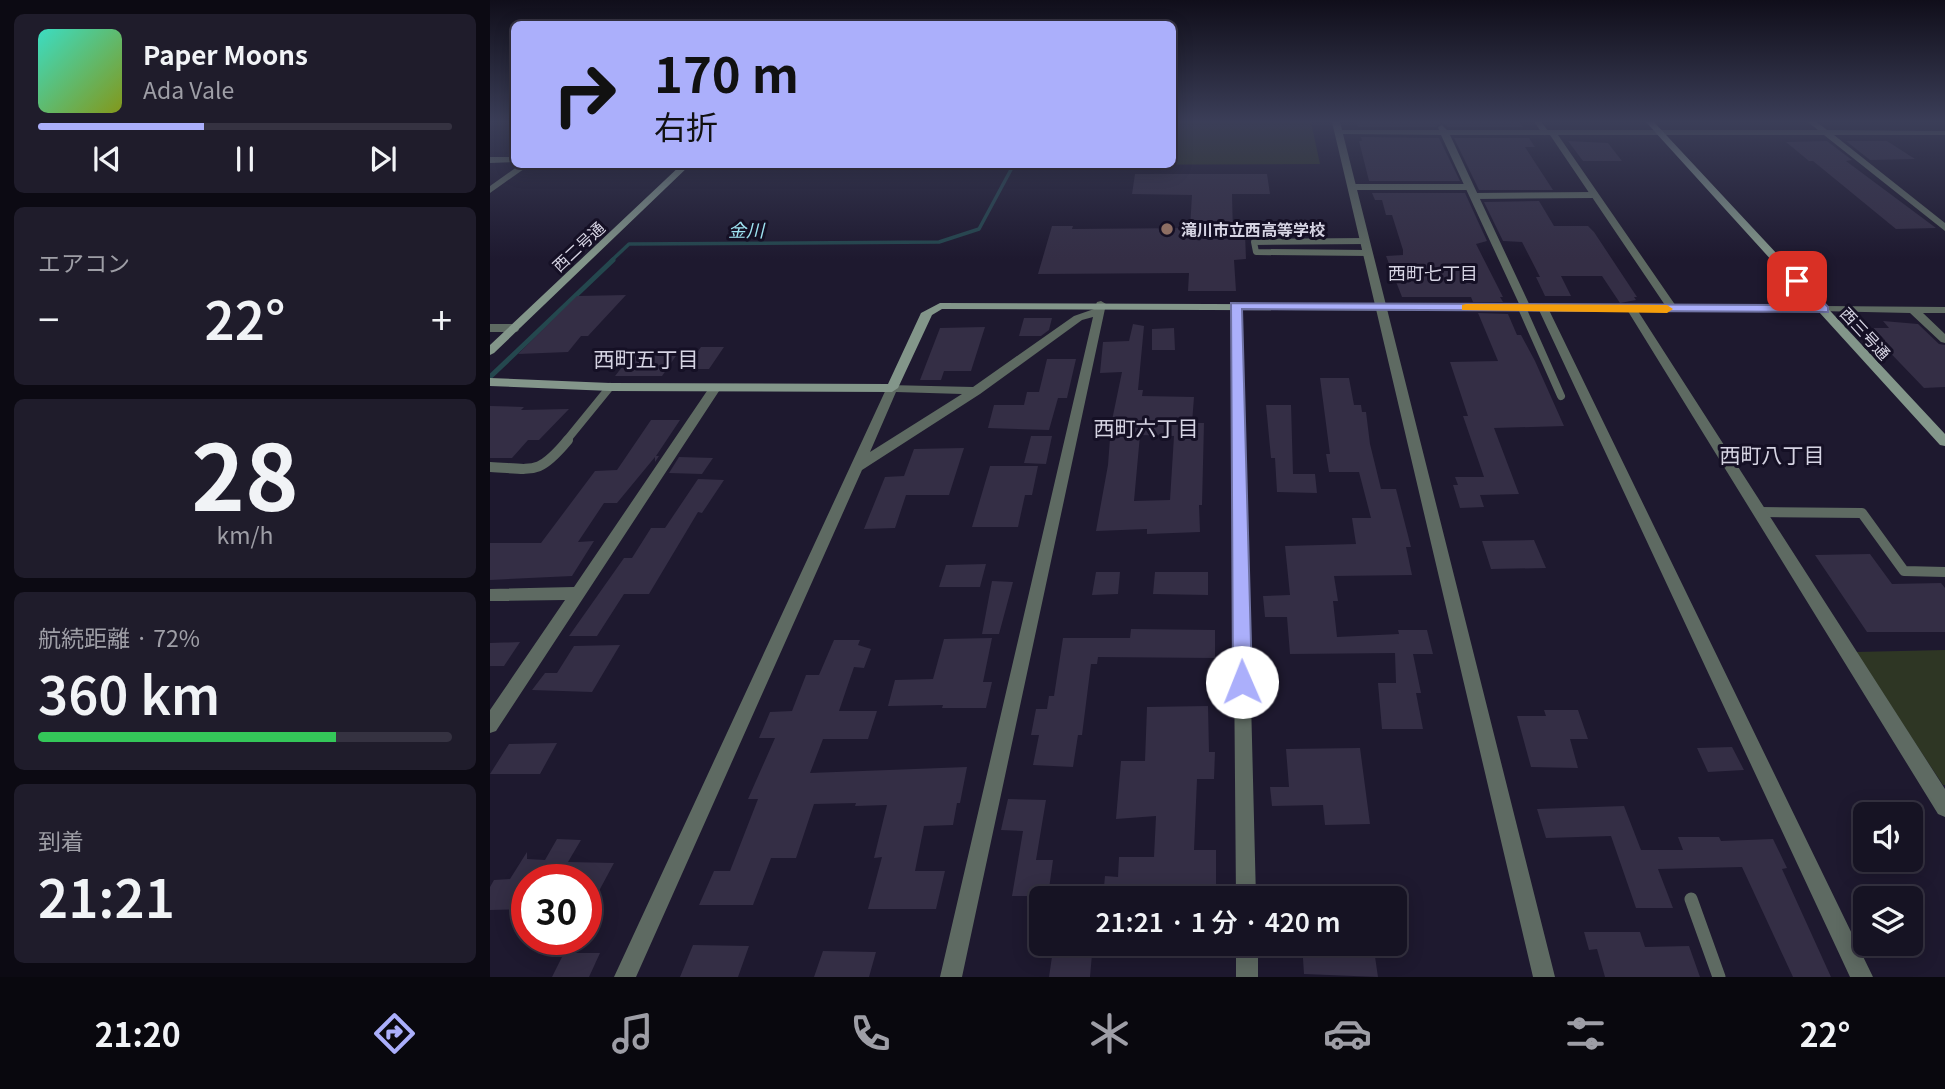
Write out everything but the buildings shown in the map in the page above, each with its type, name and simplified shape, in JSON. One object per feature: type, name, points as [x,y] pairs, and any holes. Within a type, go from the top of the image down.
[{"type":"street","points":[[490,190],[521,168]]},
{"type":"street","name":"西二号通","points":[[490,351],[683,168]]},
{"type":"street","points":[[1347,168],[1544,977]]},
{"type":"street","points":[[1461,168],[1862,977]]},
{"type":"street","points":[[1575,168],[1673,309]]},
{"type":"street","name":"西三号通","points":[[1692,168],[1945,442]]},
{"type":"street","points":[[1869,168],[1945,228]]},
{"type":"street","points":[[625,977],[927,313],[940,306],[1945,310]]},
{"type":"street","points":[[1236,306],[1246,886]]},
{"type":"street","points":[[854,469],[976,391],[1078,318],[1099,308]]},
{"type":"street","points":[[951,977],[1099,308]]},
{"type":"street","points":[[1631,308],[1945,807]]},
{"type":"street","points":[[1913,310],[1945,340]]},
{"type":"street","points":[[490,382],[610,387],[976,391]]},
{"type":"street","points":[[490,726],[715,388]]},
{"type":"street","points":[[490,595],[580,593]]},
{"type":"street","points":[[1247,956],[1247,977]]},
{"type":"lane","points":[[1352,187],[1595,195]]},
{"type":"lane","points":[[1366,241],[1254,242],[1256,252],[1369,253]]},
{"type":"lane","points":[[1530,308],[1561,396]]},
{"type":"lane","points":[[490,328],[514,328]]},
{"type":"lane","points":[[490,467],[533,469],[549,463],[610,387]]},
{"type":"lane","points":[[1759,512],[1862,513],[1903,571],[1945,572]]},
{"type":"lane","points":[[1691,899],[1719,977]]},
{"type":"green space","points":[[1945,650],[1945,785],[1943,785],[1855,652]]},
{"type":"waterway","name":"金川","points":[[611,261],[629,244],[939,242],[979,229],[1012,168]]},
{"type":"waterway","name":"金川","points":[[490,377],[613,260]]},
{"type":"slow traffic","points":[[1466,307],[1667,309]]},
{"type":"place","name":"滝川市立西高等学校","points":[[1167,229]]},
{"type":"district","name":"西町七丁目","points":[[1433,272]]},
{"type":"district","name":"西町五丁目","points":[[646,358]]},
{"type":"district","name":"西町六丁目","points":[[1146,427]]},
{"type":"district","name":"西町八丁目","points":[[1772,454]]},
{"type":"route","points":[[1242,682],[1236,306],[1823,309],[1797,281]]}]
